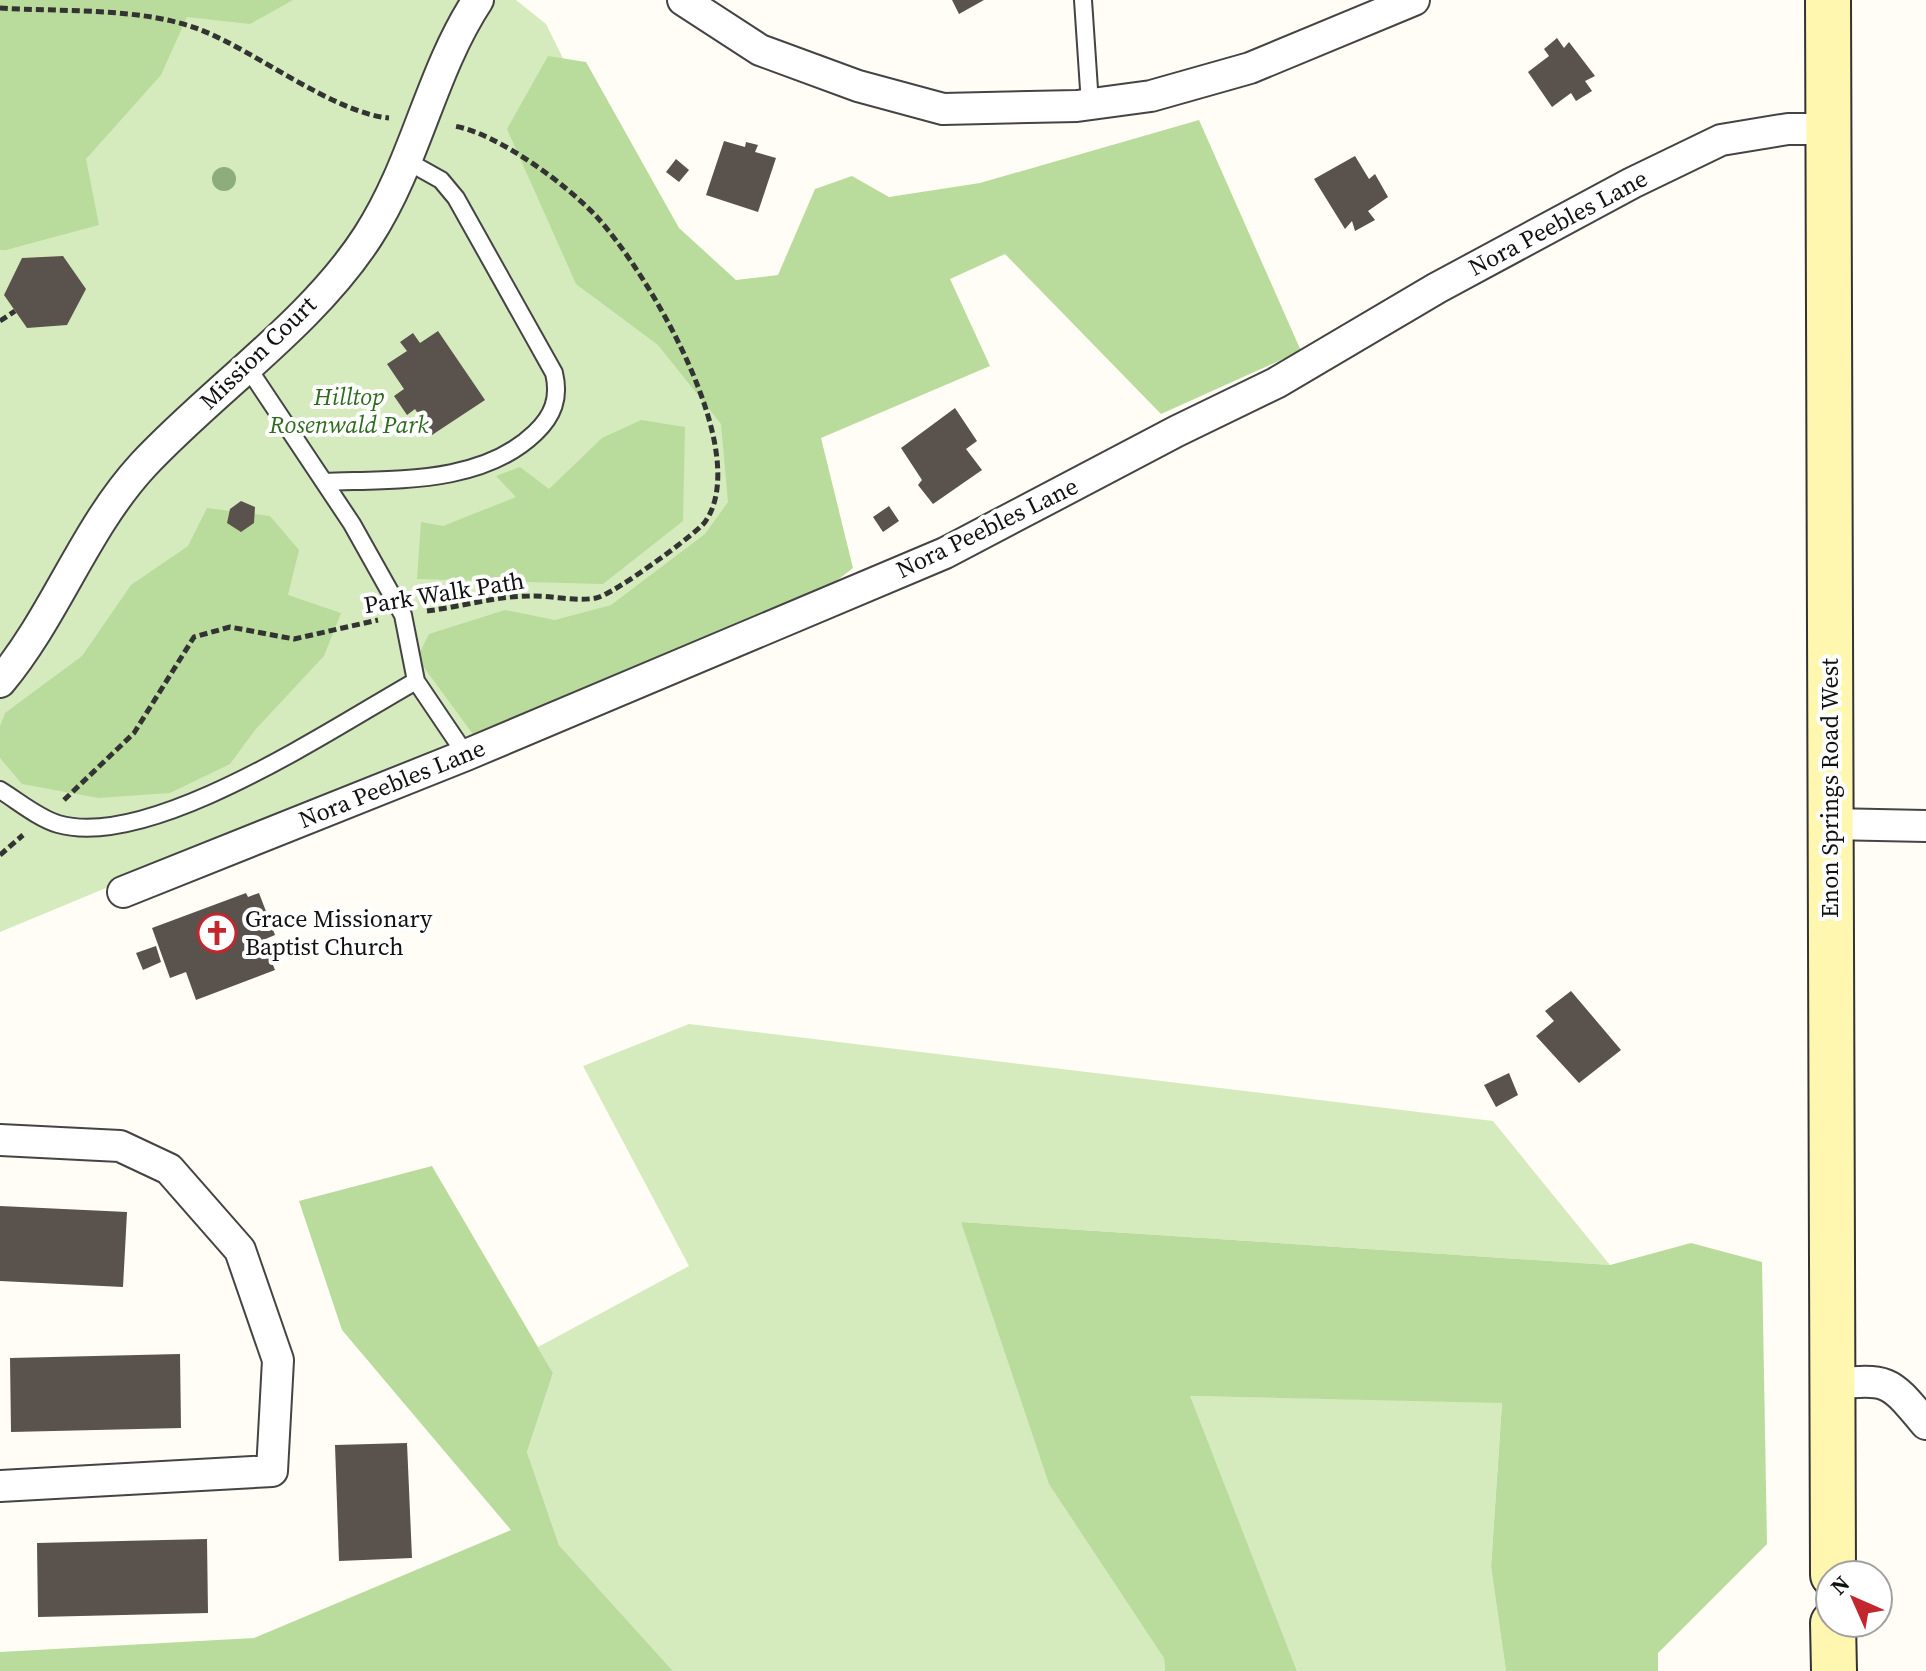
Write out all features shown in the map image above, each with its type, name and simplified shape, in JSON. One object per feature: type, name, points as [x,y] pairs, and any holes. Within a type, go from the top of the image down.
[{"type":"street","name":"Mission Court","points":[[0,682],[19,659],[113,503],[142,466],[337,276],[368,236],[407,161],[441,67],[478,0]]},
{"type":"street","points":[[683,0],[760,50],[858,86],[943,109],[1090,104],[1151,96],[1250,68],[1414,0]]},
{"type":"street","name":"Enon Springs Road West","points":[[1828,0],[1833,1559]]},
{"type":"street","name":"Nora Peebles Lane","points":[[123,892],[466,755],[945,553],[1177,431],[1276,383],[1437,288],[1632,183],[1721,140],[1788,129],[1827,129]]},
{"type":"street","points":[[1830,824],[1926,826]]},
{"type":"street","points":[[0,1140],[120,1146],[169,1169],[240,1250],[278,1360],[272,1471],[0,1486]]},
{"type":"street","points":[[1831,1384],[1872,1380],[1891,1384],[1926,1424]]},
{"type":"street","points":[[1833,1639],[1834,1671]]},
{"type":"lane","points":[[1083,0],[1090,104]]},
{"type":"lane","points":[[324,482],[392,480],[482,466],[523,445],[544,424],[556,406],[554,373],[456,198],[441,180],[407,161]]},
{"type":"lane","points":[[246,365],[352,524],[403,615],[416,681],[466,755]]},
{"type":"lane","points":[[0,790],[58,824],[89,827],[122,824],[169,813],[216,793],[416,681]]},
{"type":"path","name":"Park Walk Path","points":[[0,8],[149,17],[200,30],[348,106],[377,117],[468,128],[509,149],[596,216],[664,309],[713,424],[715,476],[714,503],[704,524],[654,563],[598,599],[526,596],[403,615],[294,639],[230,627],[194,637],[134,733],[0,855]]},
{"type":"path","points":[[0,321],[15,311]]},
{"type":"green space","name":"Hilltop Rosenwald Park","points":[[0,0],[516,0],[546,24],[826,589],[0,932]]},
{"type":"green space","points":[[0,0],[293,0],[250,24],[187,17],[161,75],[86,159],[99,225],[0,250]]},
{"type":"green space","points":[[548,56],[586,62],[679,228],[736,280],[778,275],[815,189],[852,176],[889,197],[980,183],[1199,120],[1301,351],[1161,414],[1005,254],[950,279],[990,366],[821,438],[853,568],[826,589],[475,737],[417,658],[429,634],[505,610],[555,620],[611,605],[705,534],[728,502],[721,424],[658,345],[576,284],[507,129]]},
{"type":"green space","points":[[641,420],[685,427],[683,521],[603,584],[417,579],[421,522],[443,526],[516,497],[496,476],[520,467],[549,489],[602,438]]},
{"type":"green space","points":[[207,508],[270,516],[299,550],[288,595],[341,613],[324,656],[255,730],[230,764],[170,793],[98,798],[22,784],[0,758],[0,726],[5,713],[82,656],[131,585],[188,546]]},
{"type":"green space","points":[[689,1024],[1493,1121],[1610,1265],[961,1222],[1164,1658],[1165,1671],[673,1671],[559,1545],[527,1452],[553,1373],[538,1347],[689,1266],[583,1066]]},
{"type":"green space","points":[[432,1166],[553,1373],[527,1452],[559,1545],[673,1671],[0,1671],[0,1652],[254,1638],[511,1530],[342,1330],[299,1201]]},
{"type":"green space","points":[[961,1222],[1610,1265],[1691,1243],[1762,1262],[1767,1544],[1658,1653],[1658,1671],[1506,1671],[1491,1567],[1502,1403],[1190,1396],[1297,1671],[1165,1671],[1164,1658],[1049,1484]]},
{"type":"green space","points":[[1189,1396],[1502,1402],[1491,1567],[1506,1671],[1297,1671]]},
{"type":"building","points":[[952,0],[984,0],[959,14]]},
{"type":"building","points":[[1557,38],[1564,48],[1569,42],[1595,76],[1585,81],[1592,91],[1576,101],[1571,93],[1552,107],[1528,72],[1549,56],[1544,49]]},
{"type":"building","points":[[724,141],[745,147],[746,142],[758,145],[755,152],[776,158],[758,212],[706,195]]},
{"type":"building","points":[[1355,156],[1369,179],[1375,174],[1388,197],[1368,211],[1375,220],[1355,231],[1352,221],[1345,229],[1314,179]]},
{"type":"building","points":[[676,159],[689,170],[679,182],[666,172]]},
{"type":"building","points":[[63,256],[86,289],[67,325],[27,328],[4,295],[22,258]]},
{"type":"building","points":[[438,331],[485,400],[432,435],[415,409],[407,415],[394,396],[404,389],[387,364],[407,351],[400,342],[413,333],[420,343]]},
{"type":"building","points":[[955,408],[977,441],[966,449],[982,470],[933,504],[918,485],[922,480],[901,448]]},
{"type":"building","points":[[241,501],[255,507],[254,523],[241,532],[227,523],[230,509]]},
{"type":"building","points":[[889,506],[899,521],[883,532],[873,517]]},
{"type":"building","points":[[246,893],[248,897],[259,893],[275,935],[263,940],[275,970],[196,1000],[186,972],[170,978],[152,928]]},
{"type":"building","points":[[156,946],[161,962],[143,970],[136,953]]},
{"type":"building","points":[[1571,991],[1621,1050],[1579,1083],[1536,1036],[1554,1021],[1545,1011]]},
{"type":"building","points":[[1509,1073],[1518,1095],[1496,1107],[1484,1085]]},
{"type":"building","points":[[0,1206],[127,1212],[123,1287],[0,1281]]},
{"type":"building","points":[[180,1354],[181,1428],[11,1432],[10,1358]]},
{"type":"building","points":[[407,1443],[412,1558],[339,1561],[335,1445]]},
{"type":"building","points":[[207,1539],[208,1613],[38,1617],[37,1543]]},
{"type":"place","name":"Grace Missionary Baptist Church","points":[[217,933]]}]
